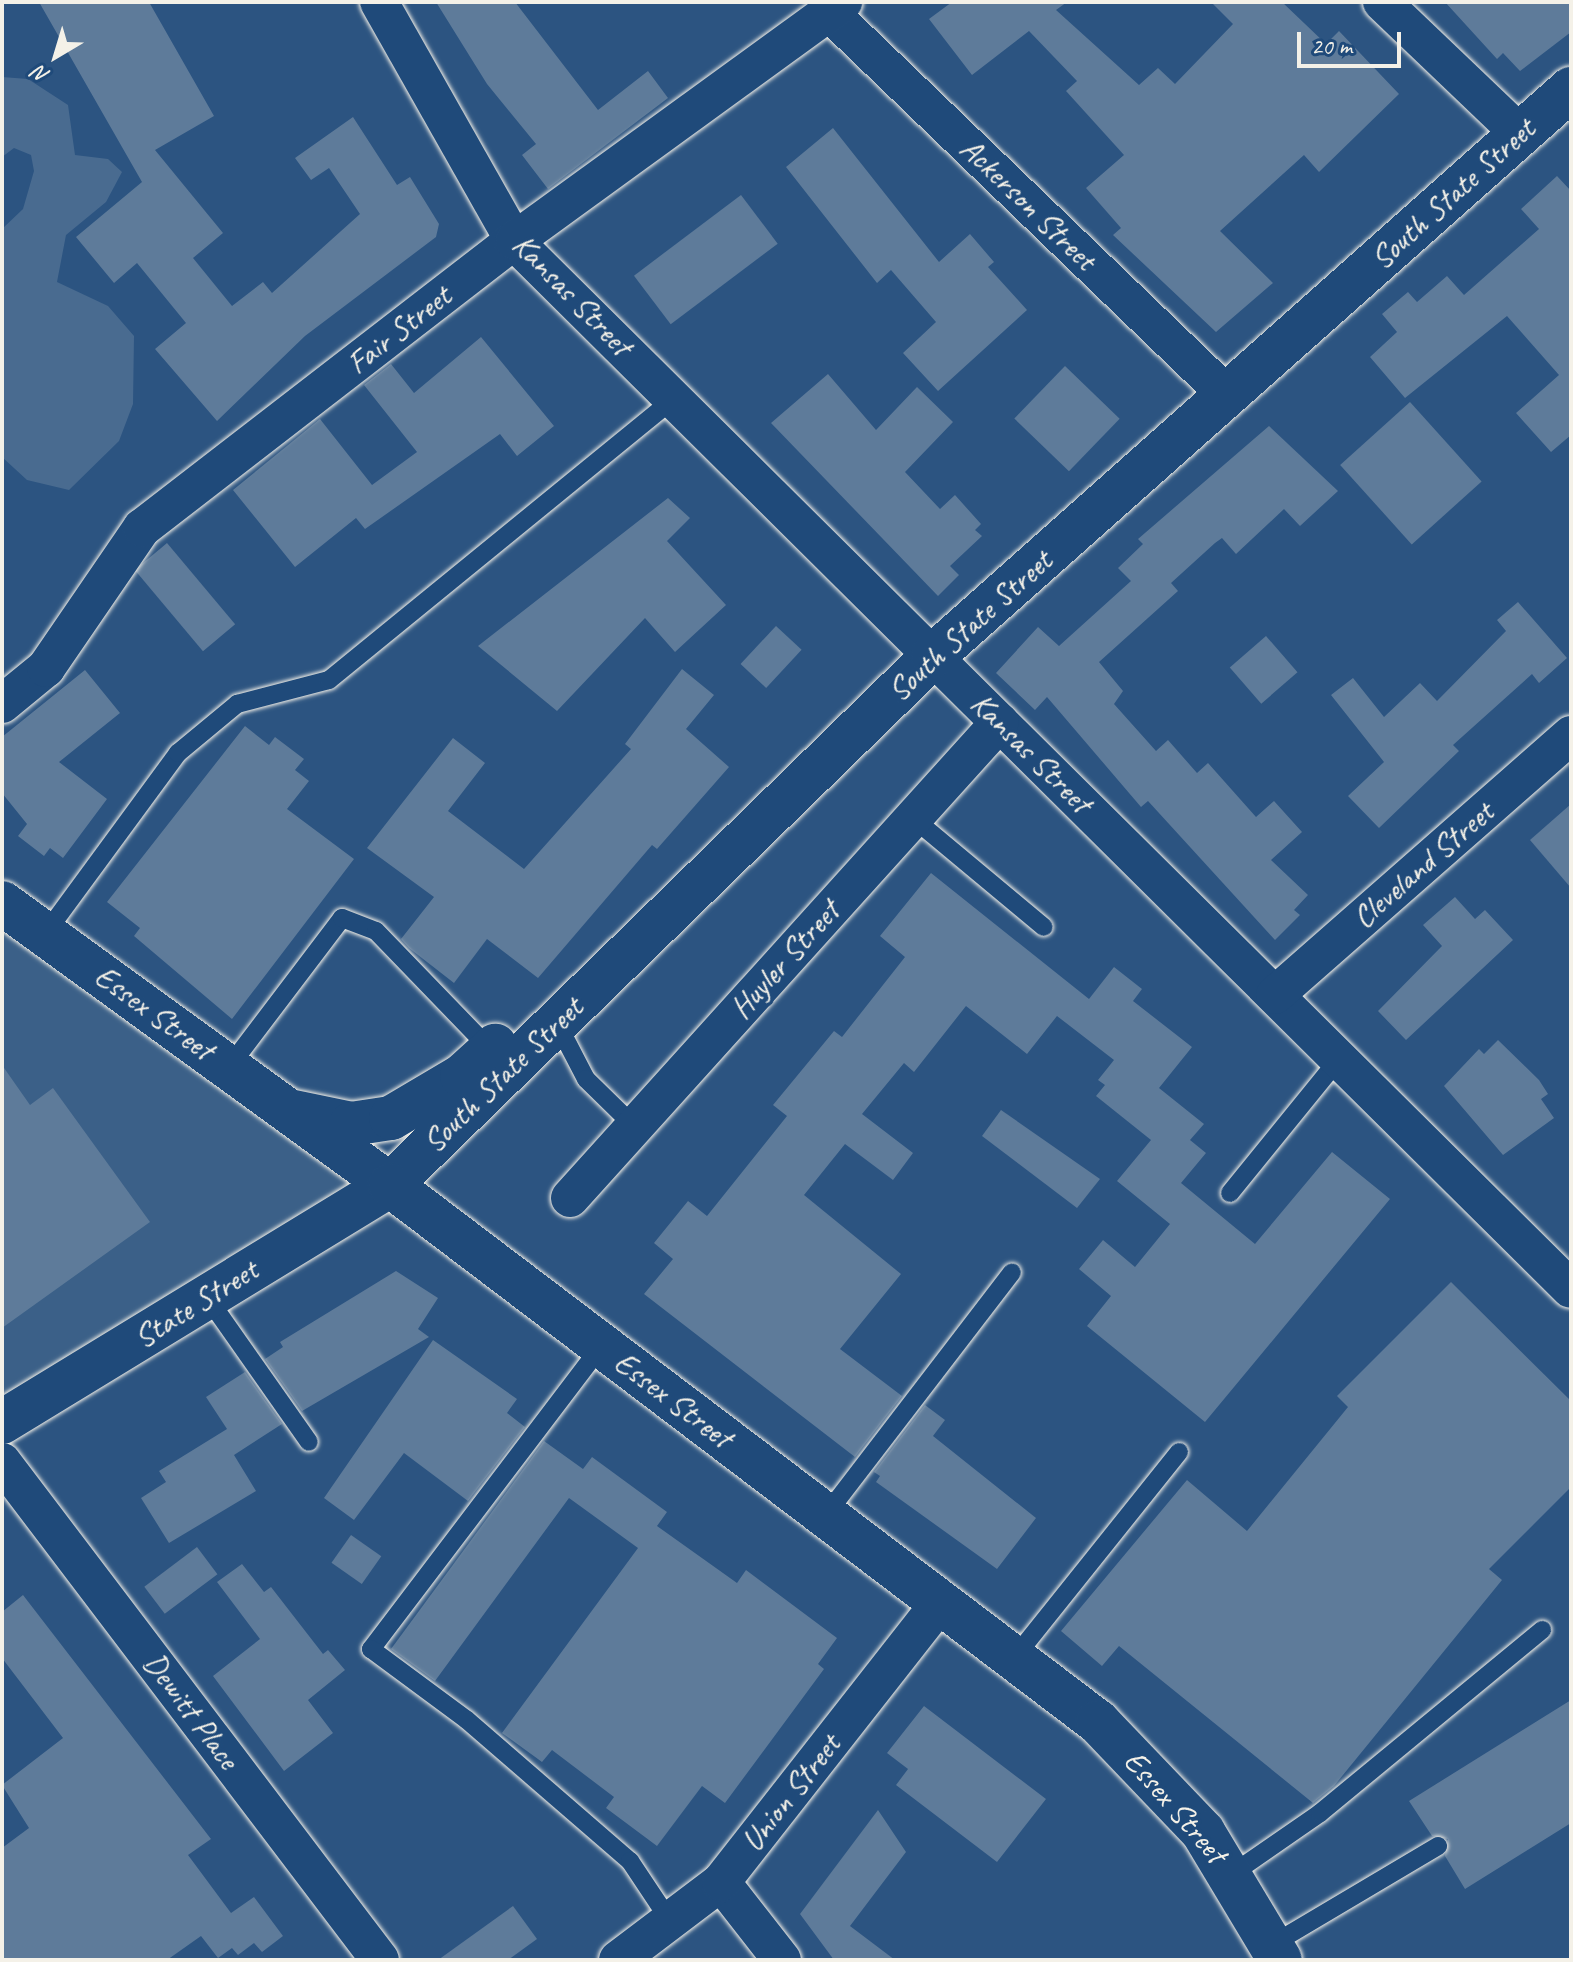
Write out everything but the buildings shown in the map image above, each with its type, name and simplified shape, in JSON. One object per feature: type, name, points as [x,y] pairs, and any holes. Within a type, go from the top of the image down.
[{"type":"street","name":"Kansas Street","points":[[379,2],[514,241],[1571,1289]]},
{"type":"street","points":[[1382,2],[1520,134]]},
{"type":"street","name":"Fair Street","points":[[2,704],[46,668],[142,528],[514,241],[836,7]]},
{"type":"street","name":"Ackerson Street","points":[[836,7],[1227,395]]},
{"type":"street","name":"South State Street","points":[[390,1185],[933,656],[1571,89]]},
{"type":"street","name":"Huyler Street","points":[[570,1198],[1000,722]]},
{"type":"street","name":"Cleveland Street","points":[[1275,995],[1571,735]]},
{"type":"street","name":"Essex Street","points":[[2,903],[390,1185],[1014,1658],[1154,1774],[1232,1874],[1276,1952]]},
{"type":"street","points":[[289,1111],[375,1123],[462,1076],[489,1048],[557,1023]]},
{"type":"street","name":"State Street","points":[[2,1422],[390,1185]]},
{"type":"street","name":"Dewitt Place","points":[[2,1462],[380,1960]]},
{"type":"street","name":"Union Street","points":[[618,1960],[721,1882],[940,1603]]},
{"type":"street","points":[[721,1882],[782,1960]]},
{"type":"lane","points":[[45,934],[178,753],[237,704],[329,680],[674,399]]},
{"type":"lane","points":[[913,818],[1044,927]]},
{"type":"lane","points":[[229,1067],[342,918],[376,931],[489,1048]]},
{"type":"lane","points":[[557,1023],[586,1079],[635,1127]]},
{"type":"lane","points":[[1230,1193],[1339,1059]]},
{"type":"lane","points":[[825,1516],[1012,1272]]},
{"type":"lane","points":[[207,1297],[309,1442]]},
{"type":"lane","points":[[602,1345],[371,1649],[467,1720],[630,1861],[670,1921]]},
{"type":"lane","points":[[1014,1658],[1179,1452]]},
{"type":"lane","points":[[1232,1874],[1320,1813],[1542,1630]]},
{"type":"lane","points":[[1276,1952],[1438,1846]]},
{"type":"shaded area","points":[[2,77],[28,79],[68,105],[75,155],[108,159],[122,172],[106,202],[66,235],[57,282],[108,306],[134,336],[133,404],[119,441],[69,490],[27,480],[2,457],[2,229],[23,209],[34,171],[31,155],[14,148],[2,157]]},
{"type":"shaded area","points":[[2,903],[390,1185],[2,1422]]}]
